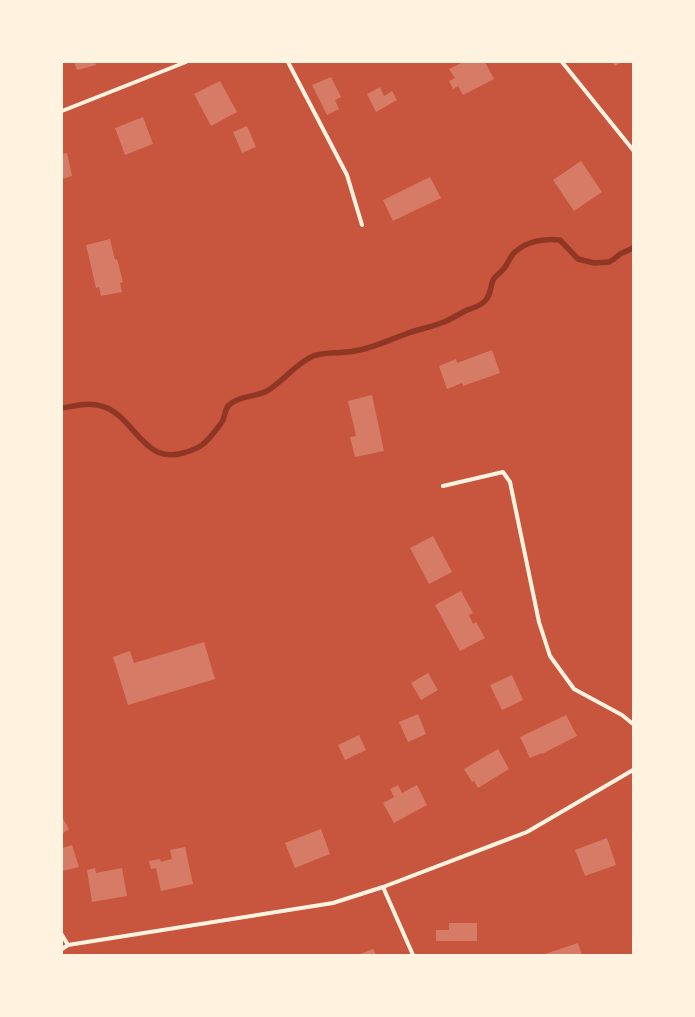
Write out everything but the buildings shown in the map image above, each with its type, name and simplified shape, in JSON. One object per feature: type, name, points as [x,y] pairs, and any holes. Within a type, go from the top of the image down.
[{"type":"street","points":[[62,111],[186,62]]},
{"type":"street","points":[[288,62],[347,175],[362,225]]},
{"type":"street","points":[[562,62],[633,150]]},
{"type":"street","points":[[443,486],[503,472],[507,477],[510,482],[539,622],[550,656],[574,689],[622,715],[633,724]]},
{"type":"street","points":[[62,949],[68,945],[334,903],[383,887],[527,832],[633,770]]},
{"type":"street","points":[[383,887],[412,955]]},
{"type":"street","points":[[62,935],[68,945]]},
{"type":"waterway","points":[[62,408],[87,404],[101,406],[122,418],[148,446],[158,452],[169,455],[183,453],[202,445],[209,439],[222,422],[228,406],[242,398],[267,391],[307,359],[318,354],[350,352],[381,344],[411,332],[444,322],[484,302],[488,297],[494,278],[504,269],[513,254],[525,245],[548,239],[560,240],[578,259],[594,263],[609,262],[620,254],[633,248]]}]
